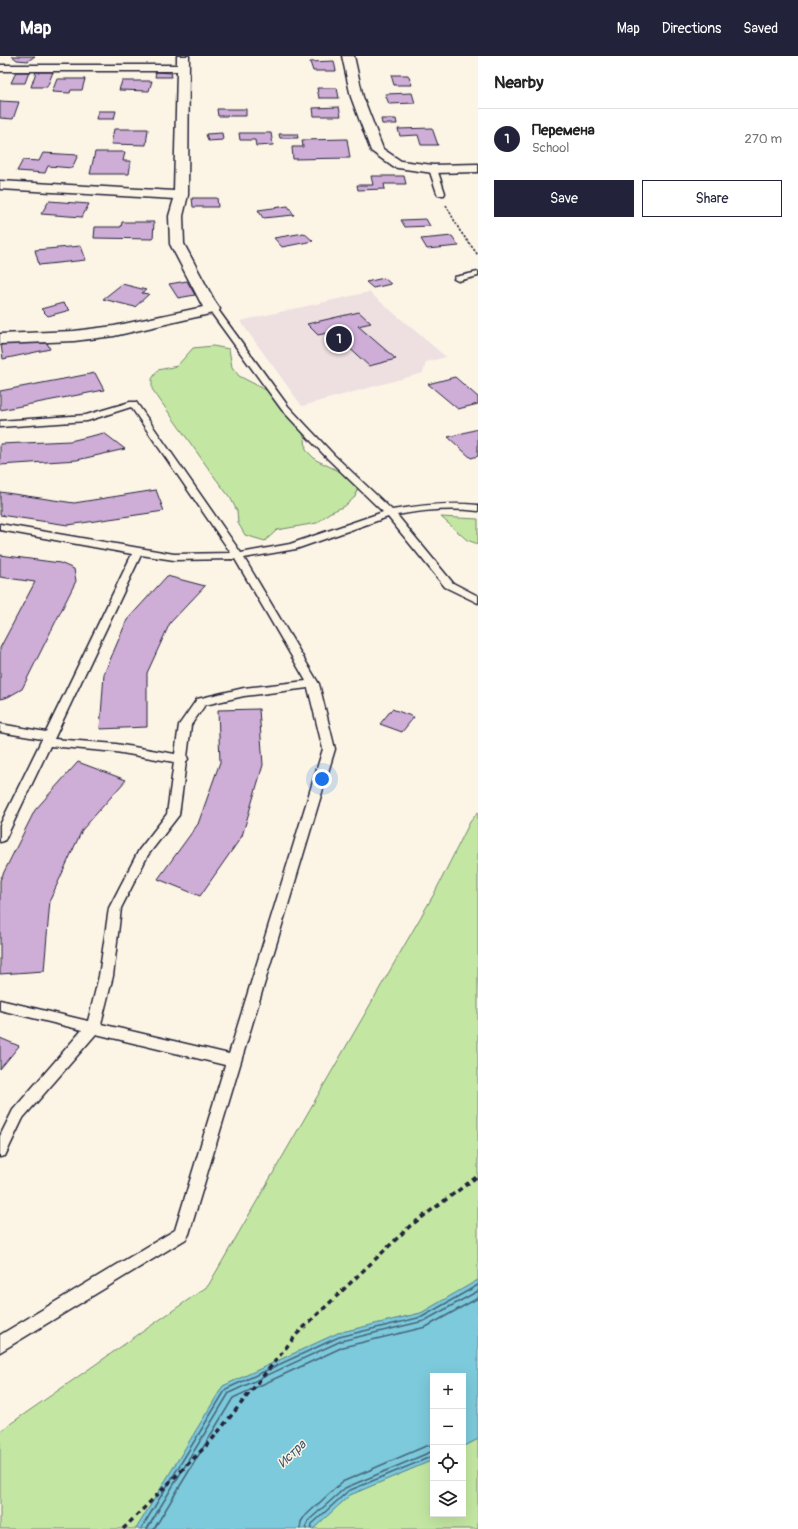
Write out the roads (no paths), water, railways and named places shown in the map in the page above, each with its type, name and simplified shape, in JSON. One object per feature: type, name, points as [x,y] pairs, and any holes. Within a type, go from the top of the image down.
[{"type":"street","points":[[348,56],[357,97],[377,151],[398,164],[433,169],[478,168]]},
{"type":"street","points":[[159,58],[183,61]]},
{"type":"street","points":[[0,68],[183,61]]},
{"type":"street","points":[[0,338],[74,336],[114,332],[213,309],[207,302],[177,244],[176,216],[181,195],[183,61]]},
{"type":"street","points":[[0,185],[181,195]]},
{"type":"lane","points":[[433,169],[441,194]]},
{"type":"lane","points":[[458,279],[478,274]]},
{"type":"lane","points":[[213,309],[285,408],[331,457],[390,513],[449,585],[478,600]]},
{"type":"lane","points":[[0,424],[87,418],[133,404],[238,556],[313,684],[329,749],[180,1234],[0,1344]]},
{"type":"lane","points":[[0,527],[138,552],[174,556],[238,556],[292,547],[390,513],[419,508],[459,506],[478,508]]},
{"type":"lane","points":[[0,838],[138,552]]},
{"type":"lane","points":[[0,1151],[18,1114],[93,1027],[106,976],[114,908],[143,853],[173,815],[182,759],[185,725],[201,702],[244,692],[313,684]]},
{"type":"lane","points":[[0,728],[48,739],[182,759]]},
{"type":"lane","points":[[0,1005],[232,1061]]},
{"type":"water","name":"Истра","points":[[478,1280],[478,1439],[466,1445],[466,1373],[430,1373],[430,1461],[350,1495],[313,1529],[136,1529],[223,1386],[338,1333],[421,1313]]},
{"type":"place","name":"Перемена","points":[[339,339]]}]
